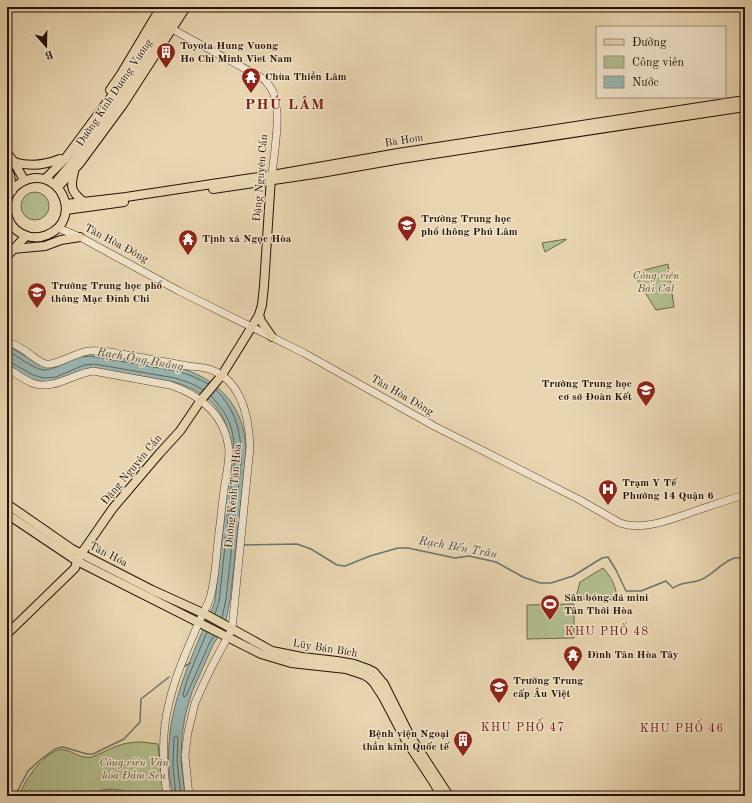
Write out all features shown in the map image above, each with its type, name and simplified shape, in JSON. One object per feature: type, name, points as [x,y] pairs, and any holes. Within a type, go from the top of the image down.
[{"type":"main road","name":"Đường Kinh Dương Vương","points":[[56,186],[130,83],[163,24],[162,7]]},
{"type":"main road","name":"Đường Kinh Dương Vương","points":[[56,186],[74,171],[122,106],[170,7]]},
{"type":"main road","name":"Đường Kinh Dương Vương","points":[[42,179],[60,159],[118,79],[178,7]]},
{"type":"main road","name":"Đường Kinh Dương Vương","points":[[42,179],[65,159],[163,24],[186,7]]},
{"type":"main road","name":"Bà Hom","points":[[66,207],[118,203],[271,178],[398,153],[745,100]]},
{"type":"main road","name":"Bà Hom","points":[[66,207],[84,202],[271,178],[745,107]]},
{"type":"main road","points":[[7,153],[24,180]]},
{"type":"main road","points":[[14,162],[27,165],[39,165],[60,159]]},
{"type":"main road","points":[[7,169],[10,175],[12,191]]},
{"type":"main road","points":[[74,171],[72,190],[76,196],[84,202]]},
{"type":"main road","points":[[7,202],[7,199],[18,184],[24,180],[32,178],[42,179],[56,186],[64,198],[66,207],[63,219],[58,228],[43,237],[26,236],[12,226],[7,216]]},
{"type":"main road","name":"Đặng Nguyên Cẩn","points":[[7,634],[75,568],[79,557],[113,508],[180,431],[201,400],[222,375],[259,315],[262,305],[264,286],[271,178]]},
{"type":"main road","points":[[7,216],[10,224],[7,233]]},
{"type":"main road","points":[[7,256],[26,236]]},
{"type":"main road","points":[[13,249],[45,246],[61,240],[80,237]]},
{"type":"main road","points":[[259,315],[272,337]]},
{"type":"main road","name":"Tân Hóa","points":[[7,504],[72,548],[79,557],[205,614],[230,628]]},
{"type":"main road","name":"Tân Hóa","points":[[7,514],[79,557],[226,636]]},
{"type":"main road","name":"Lũy Bán Bích","points":[[230,628],[272,651],[302,657],[354,664],[374,672],[379,676],[384,684],[410,736],[442,783],[449,796]]},
{"type":"main road","name":"Lũy Bán Bích","points":[[226,636],[274,659],[291,663],[346,669],[369,678],[383,697],[405,739],[441,796]]},
{"type":"street","name":"Đặng Nguyên Cẩn","points":[[163,24],[264,79],[273,91],[277,103],[277,128],[271,178]]},
{"type":"street","name":"Tân Hòa Đông","points":[[58,228],[80,237],[179,291],[272,337],[434,426],[580,500],[618,522],[637,526],[658,523],[745,495]]},
{"type":"street","name":"Đường Kênh Tân Hóa","points":[[7,342],[21,348],[36,359],[48,364],[88,350],[96,350],[204,368],[222,375],[238,393],[245,412],[250,436],[250,457],[242,537],[230,628],[195,703],[188,732],[185,755],[189,796]]},
{"type":"street","name":"Đường Kênh Tân Hóa","points":[[7,368],[28,381],[38,385],[56,384],[85,372],[93,371],[170,385],[183,389],[201,400],[212,410],[220,422],[227,439],[229,452],[228,465],[213,586],[205,614],[177,676],[165,720],[163,750],[167,796]]},
{"type":"green space","points":[[35,192],[45,196],[49,206],[45,216],[35,220],[25,216],[21,206],[25,196]]},
{"type":"green space","points":[[566,240],[545,252],[542,243]]},
{"type":"green space","name":"Công viên Bãi Cát","points":[[668,264],[674,307],[656,310],[633,273]]},
{"type":"green space","points":[[603,568],[613,583],[618,600],[582,599],[578,602],[576,597],[580,582]]},
{"type":"green space","name":"Sân bóng đá mini Tân Thới Hòa","points":[[574,604],[574,638],[527,639],[527,605]]},
{"type":"green space","name":"Công viên Văn hóa Đầm Sen","points":[[142,742],[158,744],[164,796],[19,796],[31,774],[51,753],[58,750],[65,750],[81,756],[92,757],[120,745]]},
{"type":"water","points":[[7,345],[38,364],[88,352],[177,367],[204,378],[216,386],[234,406],[240,419],[244,433],[246,452],[230,600],[226,620],[192,692],[185,716],[182,735],[181,760],[185,796],[173,796],[169,770],[170,734],[172,719],[180,688],[215,601],[230,465],[229,438],[226,425],[217,408],[206,398],[188,387],[174,382],[93,368],[85,369],[48,382],[31,379],[7,364]]},
{"type":"water","points":[[112,789],[124,791],[130,796],[88,796],[102,790]]},
{"type":"waterway","name":"Rạch Bến Trâu","points":[[244,545],[297,544],[311,549],[337,565],[345,566],[370,556],[398,548],[408,548],[455,558],[469,556],[496,562],[523,577],[540,583],[551,583],[573,576],[602,558],[608,557],[626,591],[641,591],[666,581],[673,588],[707,577],[727,561],[737,558],[745,558]]},
{"type":"waterway","points":[[185,666],[190,663]]},
{"type":"waterway","points":[[17,796],[18,790],[28,771],[55,749],[63,747],[87,754],[93,754],[124,739],[140,722],[141,699],[169,677]]},
{"type":"place","name":"Toyota Hung Vuong Ho Chi Minh Viet Nam","points":[[166,69]]},
{"type":"place","name":"Chùa Thiền Lâm","points":[[251,94]]},
{"type":"place","name":"Trường Trung học phổ thông Phú Lâm","points":[[407,242]]},
{"type":"place","name":"Tịnh xá Ngọc Hòa","points":[[188,256]]},
{"type":"place","name":"Trường Trung học phổ thông Mạc Đĩnh Chi","points":[[37,309]]},
{"type":"place","name":"Trường Trung học cơ sở Đoàn Kết","points":[[646,407]]},
{"type":"place","name":"Trạm Y Tế Phường 14 Quận 6","points":[[608,506]]},
{"type":"place","name":"Sân bóng đá mini Tân Thới Hòa","points":[[550,621]]},
{"type":"place","name":"Đình Tân Hòa Tây","points":[[573,672]]},
{"type":"place","name":"Trường Trung cấp Âu Việt","points":[[499,704]]},
{"type":"place","name":"Bệnh viện Ngoại thần kinh Quốc tế","points":[[463,757]]},
{"type":"district","name":"PHÚ LÂM","points":[[285,105]]},
{"type":"district","name":"KHU PHỐ 48","points":[[607,632]]},
{"type":"district","name":"KHU PHỐ 47","points":[[523,728]]},
{"type":"district","name":"KHU PHỐ 46","points":[[682,729]]},
{"type":"water label","name":"Rạch Ông Buông","points":[[140,360]]}]
